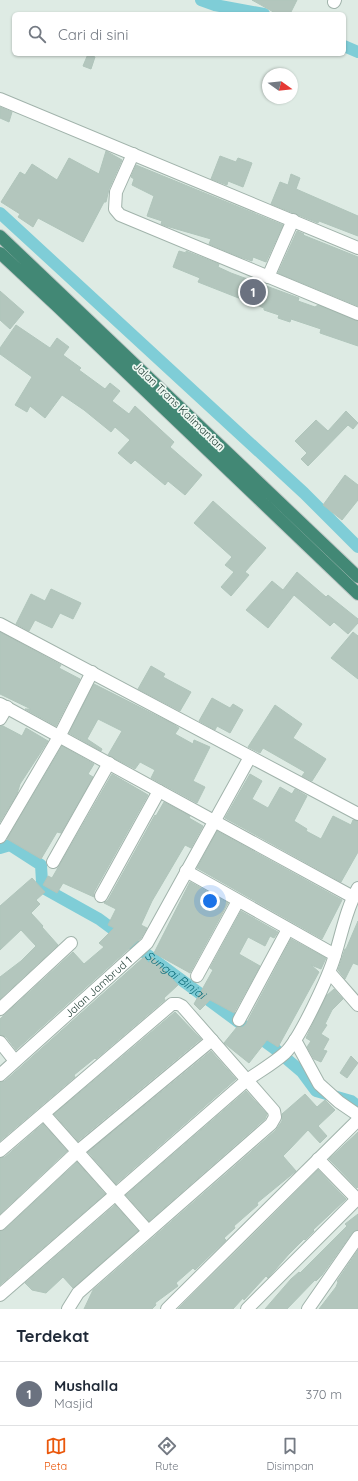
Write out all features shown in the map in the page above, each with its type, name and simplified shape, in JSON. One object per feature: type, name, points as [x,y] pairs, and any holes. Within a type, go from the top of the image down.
[{"type":"highway","name":"Jalan Trans Kalimantan","points":[[0,236],[358,577]]},
{"type":"highway","name":"Jalan Trans Kalimantan","points":[[0,253],[64,312],[358,594]]},
{"type":"street","points":[[0,99],[358,248]]},
{"type":"street","points":[[133,154],[116,192],[115,209],[120,215],[358,314]]},
{"type":"street","points":[[268,276],[293,220]]},
{"type":"street","points":[[0,624],[358,814]]},
{"type":"street","points":[[0,837],[60,735],[92,672]]},
{"type":"street","points":[[0,719],[4,705],[214,822],[355,893],[330,973],[295,1040],[285,1053],[247,1080],[114,1194],[0,1295]]},
{"type":"street","name":"Jalan Jambrud 1","points":[[0,1075],[146,944],[250,756]]},
{"type":"street","points":[[53,862],[109,763]]},
{"type":"street","points":[[101,896],[159,791]]},
{"type":"street","points":[[186,871],[335,955]]},
{"type":"street","points":[[197,976],[238,901]]},
{"type":"street","points":[[239,1020],[288,929]]},
{"type":"street","points":[[0,1010],[71,943]]},
{"type":"street","points":[[330,973],[358,1005]]},
{"type":"street","points":[[0,1151],[172,1004],[182,1006],[274,1111],[274,1120],[78,1293],[68,1309]]},
{"type":"street","points":[[0,1224],[78,1151],[212,1040]]},
{"type":"street","points":[[295,1040],[319,1084],[326,1092],[358,1115]]},
{"type":"street","points":[[0,1042],[15,1061]]},
{"type":"street","points":[[44,1114],[148,1231]]},
{"type":"street","points":[[167,1309],[358,1120]]},
{"type":"street","points":[[247,1309],[358,1200],[318,1159]]},
{"type":"street","points":[[308,1309],[358,1237]]},
{"type":"building","points":[[252,0],[297,0],[291,12],[273,12]]},
{"type":"building","points":[[87,56],[95,57],[91,69],[83,66]]},
{"type":"building","points":[[0,107],[12,112],[9,122],[0,118]]},
{"type":"building","points":[[106,151],[122,160],[109,189],[106,202],[104,202],[83,242],[38,218],[33,227],[18,217],[20,214],[1,202],[20,172],[25,175],[32,164],[57,180],[69,158],[99,174]]},
{"type":"building","points":[[220,156],[236,162],[238,158],[252,163],[243,187],[228,181],[227,185],[211,179]]},
{"type":"building","points":[[136,165],[283,225],[266,262],[253,257],[252,261],[240,257],[209,244],[211,239],[166,226],[161,224],[162,221],[147,216],[154,196],[132,185],[134,179],[131,177]]},
{"type":"building","points":[[291,174],[300,178],[296,189],[358,216],[358,236],[319,221],[318,223],[271,204],[280,182],[288,185]]},
{"type":"building","points":[[297,231],[304,234],[303,235],[358,257],[358,306],[278,273]]},
{"type":"building","points":[[179,251],[186,253],[186,251],[219,264],[218,267],[231,273],[299,298],[298,301],[315,307],[318,305],[358,321],[358,346],[320,333],[321,329],[291,319],[290,322],[278,318],[279,315],[264,310],[264,308],[198,282],[200,278],[173,267]]},
{"type":"building","points":[[0,291],[24,312],[10,329],[0,320]]},
{"type":"building","points":[[16,325],[50,348],[57,338],[69,347],[63,355],[81,368],[79,370],[105,389],[110,383],[120,391],[112,401],[129,414],[135,406],[174,442],[170,447],[202,475],[185,495],[168,481],[165,485],[135,460],[131,464],[118,453],[130,440],[115,427],[111,432],[84,410],[62,395],[45,418],[30,406],[27,412],[15,405],[32,377],[0,354],[0,348]]},
{"type":"building","points":[[346,411],[358,423],[353,429],[348,425],[308,466],[301,459],[307,453],[295,441],[316,420],[328,431]]},
{"type":"building","points":[[345,475],[358,485],[358,500],[342,520],[323,505]]},
{"type":"building","points":[[213,501],[266,548],[245,572],[249,575],[231,596],[221,587],[234,572],[225,565],[232,557],[194,523]]},
{"type":"building","points":[[297,572],[326,597],[328,595],[358,619],[358,623],[348,634],[334,622],[330,626],[294,595],[268,628],[246,610],[272,581],[283,590]]},
{"type":"building","points":[[51,589],[81,603],[73,619],[60,613],[52,628],[35,620],[29,631],[16,624],[31,594],[45,601]]},
{"type":"building","points":[[0,632],[61,665],[59,668],[80,679],[56,726],[25,709],[31,709],[0,694]]},
{"type":"building","points":[[353,632],[358,636],[358,679],[331,658]]},
{"type":"building","points":[[151,666],[165,674],[163,677],[191,692],[180,711],[138,689]]},
{"type":"building","points":[[94,684],[173,724],[179,728],[175,734],[193,744],[194,740],[210,747],[193,781],[205,787],[197,803],[151,778],[155,770],[140,762],[135,769],[108,755],[122,731],[98,719],[87,739],[102,749],[101,751],[69,733]]},
{"type":"building","points":[[212,698],[230,708],[233,704],[243,710],[230,733],[217,726],[215,730],[199,721]]},
{"type":"building","points":[[275,705],[302,724],[293,738],[326,759],[312,781],[302,776],[305,772],[263,748],[260,753],[248,747]]},
{"type":"building","points":[[0,726],[3,726],[22,736],[26,728],[48,741],[20,784],[17,794],[0,822]]},
{"type":"building","points":[[62,746],[94,764],[88,774],[93,777],[61,833],[57,832],[41,859],[7,839]]},
{"type":"building","points":[[112,774],[148,795],[94,892],[94,897],[63,883],[57,893],[43,885],[48,876],[52,878]]},
{"type":"building","points":[[250,774],[262,781],[252,799],[268,808],[280,787],[292,794],[295,789],[307,796],[294,821],[307,829],[306,831],[321,839],[333,816],[351,825],[353,820],[358,821],[358,852],[341,882],[225,818]]},
{"type":"building","points":[[164,802],[190,816],[189,818],[203,826],[191,848],[185,845],[152,901],[141,925],[147,928],[141,938],[16,1050],[6,1037],[0,1035],[0,1019],[73,952],[84,964],[104,947],[99,943],[114,928],[108,925],[116,909],[104,903],[108,900],[155,815],[156,816]]},
{"type":"building","points":[[217,831],[342,900],[322,939],[197,868]]},
{"type":"building","points":[[32,878],[45,892],[36,900],[40,904],[31,913],[58,945],[0,999],[0,977],[21,961],[36,946],[21,930],[0,950],[0,906]]},
{"type":"building","points":[[190,882],[228,903],[190,973],[154,953]]},
{"type":"building","points":[[241,911],[278,932],[274,938],[270,936],[265,946],[248,937],[239,954],[260,966],[234,1013],[210,1000],[200,1010],[194,1004],[213,970],[210,968]]},
{"type":"building","points":[[358,921],[358,965],[353,963],[345,979],[338,970],[345,949]]},
{"type":"building","points":[[291,939],[326,958],[321,969],[311,965],[319,972],[278,1047],[267,1040],[249,1063],[224,1043],[237,1027],[243,1027],[246,1024]]},
{"type":"building","points":[[144,957],[149,963],[152,957],[178,985],[164,998],[165,1000],[96,1059],[95,1058],[74,1075],[75,1077],[0,1141],[0,1082],[5,1081]]},
{"type":"building","points":[[334,989],[343,999],[332,1010],[325,1024],[327,1025],[321,1034],[329,1039],[323,1050],[327,1051],[321,1062],[314,1059],[307,1047],[311,1041],[306,1038],[326,996]]},
{"type":"building","points":[[175,1012],[201,1039],[78,1141],[54,1114]]},
{"type":"building","points":[[211,1051],[236,1079],[116,1184],[88,1152]]},
{"type":"building","points":[[351,1056],[358,1063],[347,1078],[340,1073]]},
{"type":"building","points":[[246,1091],[267,1114],[265,1119],[149,1221],[126,1195]]},
{"type":"building","points":[[305,1094],[317,1107],[325,1100],[335,1110],[318,1126],[327,1136],[320,1143],[308,1130],[283,1156],[296,1171],[257,1203],[258,1205],[234,1226],[235,1228],[224,1238],[226,1240],[195,1270],[193,1268],[176,1283],[178,1286],[155,1303],[156,1305],[152,1309],[84,1309],[93,1290],[276,1130],[282,1121],[282,1114]]},
{"type":"building","points":[[43,1124],[67,1151],[0,1214],[0,1158],[5,1157]]},
{"type":"building","points":[[358,1132],[358,1187],[357,1188],[329,1159]]},
{"type":"building","points":[[77,1162],[105,1194],[0,1285],[0,1231],[5,1229]]},
{"type":"building","points":[[318,1170],[346,1199],[289,1254],[268,1278],[266,1276],[244,1300],[243,1298],[233,1309],[178,1309]]},
{"type":"building","points":[[115,1205],[138,1231],[73,1288],[63,1277],[46,1293],[32,1290],[25,1283]]},
{"type":"building","points":[[358,1214],[358,1230],[352,1233],[322,1275],[316,1281],[315,1280],[287,1309],[265,1309],[291,1279],[299,1272],[300,1273],[347,1226],[345,1224]]},
{"type":"building","points":[[358,1250],[358,1309],[319,1309],[336,1287],[337,1281]]},
{"type":"waterway","points":[[201,0],[215,5],[253,12]]},
{"type":"waterway","points":[[346,47],[358,52]]},
{"type":"waterway","points":[[0,213],[304,493],[358,547]]},
{"type":"waterway","name":"Sungai Binjai","points":[[0,848],[10,845],[41,865],[42,882],[47,890],[99,919],[275,1049],[302,1072],[316,1091],[351,1101],[358,1106]]},
{"type":"place","name":"Mushalla","points":[[253,292]]}]
